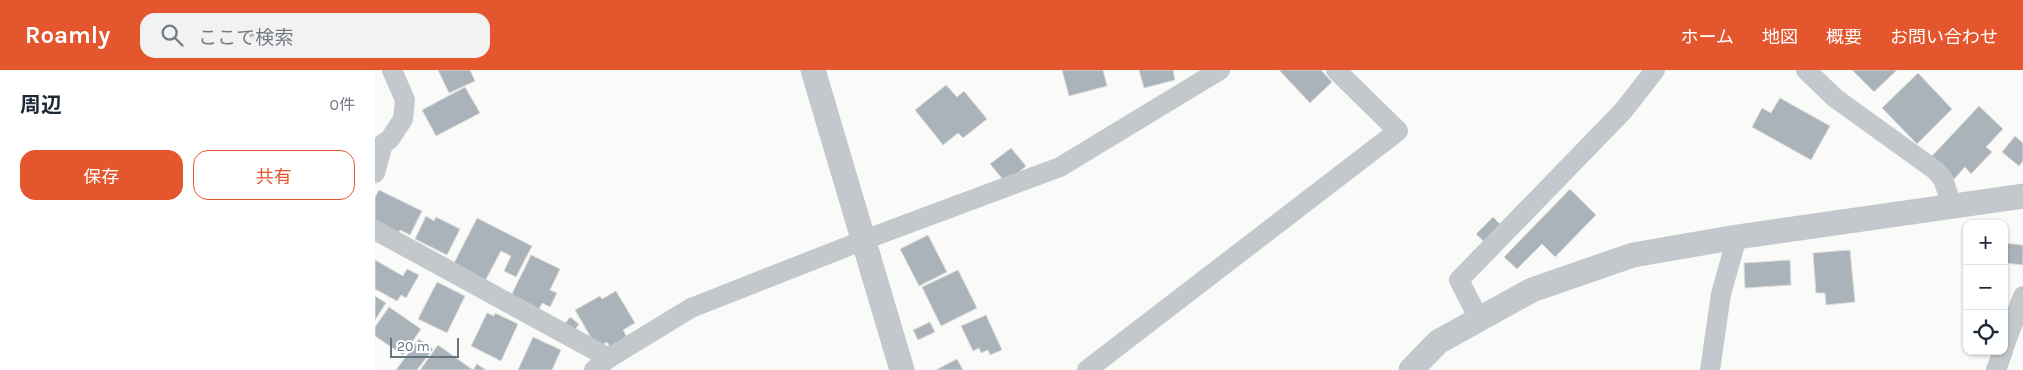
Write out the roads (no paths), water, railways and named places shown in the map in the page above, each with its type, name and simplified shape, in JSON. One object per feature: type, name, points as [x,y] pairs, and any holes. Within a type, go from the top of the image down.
[{"type":"street","points":[[375,173],[379,145],[390,139],[403,119],[405,100],[392,70]]},
{"type":"street","points":[[813,70],[902,370]]},
{"type":"street","points":[[375,230],[602,364],[691,308],[864,240],[1060,168],[1220,70]]},
{"type":"street","points":[[1087,370],[1398,131],[1337,70]]},
{"type":"street","points":[[1479,319],[1459,280],[1623,111],[1655,70]]},
{"type":"street","points":[[1806,70],[1835,98],[1935,170],[1943,179],[1952,206]]},
{"type":"street","points":[[1411,370],[1438,342],[1532,290],[1633,256],[1737,237],[2023,196]]},
{"type":"street","points":[[1710,370],[1721,294],[1737,237]]},
{"type":"street","points":[[2008,336],[2023,296]]},
{"type":"street","points":[[1996,370],[2002,355]]}]
